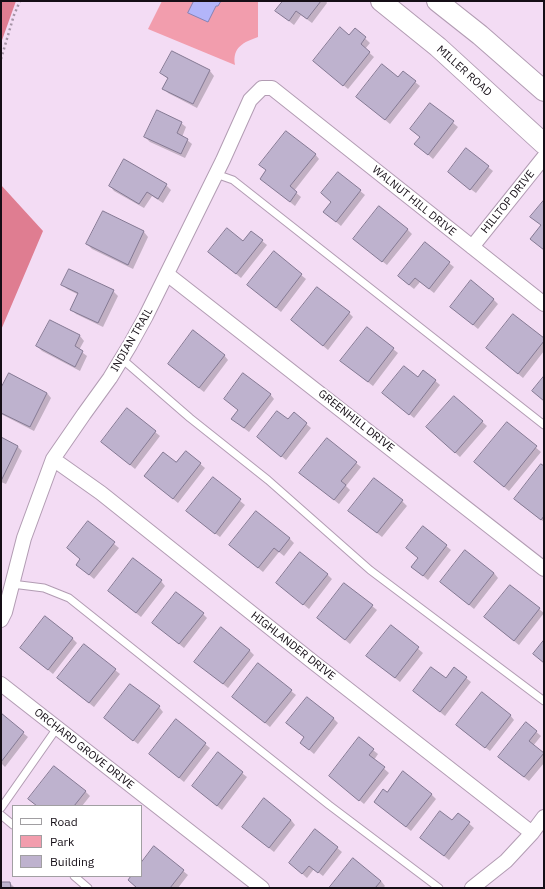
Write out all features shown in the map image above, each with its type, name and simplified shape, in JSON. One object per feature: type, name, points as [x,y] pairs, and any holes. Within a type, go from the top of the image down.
[{"type":"main road","name":"MILLER ROAD","points":[[381,1],[438,47],[544,144]]},
{"type":"main road","points":[[436,1],[480,35],[544,91]]},
{"type":"street","name":"INDIAN TRAIL","points":[[1,620],[5,612],[24,538],[53,459],[110,378],[146,316],[216,174],[250,100],[262,88],[272,88],[285,98]]},
{"type":"street","name":"WALNUT HILL DRIVE","points":[[285,98],[544,304]]},
{"type":"street","name":"HILLTOP DRIVE","points":[[472,247],[544,157]]},
{"type":"street","name":"GREENHILL DRIVE","points":[[167,274],[544,569]]},
{"type":"street","name":"HIGHLANDER DRIVE","points":[[53,459],[101,493],[313,662],[532,833]]},
{"type":"street","name":"ORCHARD GROVE DRIVE","points":[[1,684],[262,888]]},
{"type":"street","points":[[472,888],[506,861],[532,833],[544,817]]},
{"type":"lane","points":[[216,174],[233,180],[544,425]]},
{"type":"lane","points":[[122,359],[190,418],[268,480],[370,570],[544,702]]},
{"type":"lane","points":[[12,584],[44,588],[70,598],[329,805],[440,888]]},
{"type":"lane","points":[[1,808],[57,728]]},
{"type":"lane","points":[[1,815],[12,824]]},
{"type":"lane","points":[[75,877],[88,888]]},
{"type":"path","points":[[1,59],[14,15],[20,1]]},
{"type":"green space","points":[[162,1],[258,1],[258,37],[240,46],[235,54],[235,65],[148,29]]},
{"type":"shaded area","points":[[1,1],[16,1],[1,43]]},
{"type":"shaded area","points":[[1,185],[43,231],[1,330]]},
{"type":"water","points":[[194,1],[221,1],[218,6],[216,6],[208,22],[188,13]]},
{"type":"building","points":[[283,1],[321,1],[307,19],[296,11],[289,21],[275,11]]},
{"type":"building","points":[[340,27],[349,35],[355,28],[366,37],[361,44],[370,52],[343,86],[313,61]]},
{"type":"building","points":[[172,51],[210,70],[193,104],[162,89],[168,78],[160,73]]},
{"type":"building","points":[[382,64],[398,77],[403,71],[416,81],[385,120],[356,97]]},
{"type":"building","points":[[430,103],[454,121],[428,155],[414,144],[420,137],[410,129]]},
{"type":"building","points":[[157,110],[182,122],[177,133],[188,139],[181,154],[144,137]]},
{"type":"building","points":[[286,131],[316,154],[290,186],[297,192],[290,202],[260,179],[266,170],[259,165]]},
{"type":"building","points":[[466,148],[489,166],[470,190],[448,172]]},
{"type":"building","points":[[124,159],[167,184],[158,199],[147,192],[139,204],[109,186]]},
{"type":"building","points":[[338,172],[361,190],[336,222],[323,212],[331,202],[321,193]]},
{"type":"building","points":[[544,200],[544,250],[530,239],[541,225],[530,217]]},
{"type":"building","points":[[379,206],[408,229],[382,262],[353,239]]},
{"type":"building","points":[[103,211],[144,231],[128,265],[86,244]]},
{"type":"building","points":[[227,228],[243,241],[251,231],[263,240],[236,274],[208,252]]},
{"type":"building","points":[[425,242],[450,262],[429,289],[415,278],[409,285],[398,276]]},
{"type":"building","points":[[274,251],[302,274],[276,308],[247,285]]},
{"type":"building","points":[[69,269],[114,290],[98,323],[70,310],[78,293],[61,285]]},
{"type":"building","points":[[471,280],[494,299],[473,325],[450,307]]},
{"type":"building","points":[[317,287],[350,312],[323,346],[291,320]]},
{"type":"building","points":[[513,314],[544,338],[544,341],[518,374],[486,348]]},
{"type":"building","points":[[50,320],[80,335],[75,346],[83,351],[75,367],[36,346]]},
{"type":"building","points":[[367,327],[394,348],[368,382],[340,361]]},
{"type":"building","points":[[193,330],[225,355],[199,388],[168,364]]},
{"type":"building","points":[[404,366],[418,377],[423,370],[436,380],[409,415],[382,393]]},
{"type":"building","points":[[9,373],[47,393],[30,427],[1,413],[1,388]]},
{"type":"building","points":[[243,373],[271,394],[244,428],[231,419],[238,410],[224,399]]},
{"type":"building","points":[[544,376],[544,401],[532,391]]},
{"type":"building","points":[[454,396],[483,421],[455,453],[426,427]]},
{"type":"building","points":[[127,408],[156,431],[130,465],[101,442]]},
{"type":"building","points":[[277,411],[288,419],[294,412],[307,423],[281,457],[257,437]]},
{"type":"building","points":[[507,422],[537,446],[504,487],[474,462]]},
{"type":"building","points":[[1,437],[18,446],[1,481]]},
{"type":"building","points":[[327,438],[357,462],[341,481],[346,485],[334,500],[299,473]]},
{"type":"building","points":[[186,451],[201,463],[173,499],[144,476],[163,452],[176,462]]},
{"type":"building","points":[[541,464],[544,466],[544,516],[541,520],[514,499]]},
{"type":"building","points":[[213,477],[241,499],[215,534],[186,511]]},
{"type":"building","points":[[374,478],[403,500],[377,533],[348,511]]},
{"type":"building","points":[[256,511],[290,538],[279,552],[274,548],[258,568],[229,545]]},
{"type":"building","points":[[88,521],[115,542],[89,575],[76,565],[80,559],[67,548]]},
{"type":"building","points":[[423,526],[447,545],[423,576],[411,567],[418,558],[406,548]]},
{"type":"building","points":[[465,550],[494,573],[469,605],[440,582]]},
{"type":"building","points":[[300,552],[328,574],[303,605],[276,583]]},
{"type":"building","points":[[133,558],[162,580],[136,613],[108,591]]},
{"type":"building","points":[[344,583],[373,605],[345,640],[317,618]]},
{"type":"building","points":[[510,585],[540,608],[514,641],[484,617]]},
{"type":"building","points":[[176,592],[204,613],[179,644],[152,623]]},
{"type":"building","points":[[45,616],[73,638],[48,670],[20,648]]},
{"type":"building","points":[[391,625],[419,647],[395,678],[366,656]]},
{"type":"building","points":[[221,627],[250,650],[223,684],[194,662]]},
{"type":"building","points":[[544,640],[544,663],[533,654]]},
{"type":"building","points":[[84,644],[116,669],[89,703],[57,678]]},
{"type":"building","points":[[258,663],[292,690],[265,723],[232,697]]},
{"type":"building","points":[[431,667],[446,678],[454,667],[467,677],[440,712],[413,691]]},
{"type":"building","points":[[130,684],[160,706],[133,741],[104,718]]},
{"type":"building","points":[[482,692],[511,715],[485,748],[456,725]]},
{"type":"building","points":[[307,697],[334,718],[309,750],[300,743],[304,737],[286,723]]},
{"type":"building","points":[[1,713],[24,732],[1,762]]},
{"type":"building","points":[[176,719],[206,743],[179,778],[149,754]]},
{"type":"building","points":[[526,722],[537,731],[529,741],[544,753],[524,777],[498,757]]},
{"type":"building","points":[[359,737],[374,749],[369,755],[385,767],[359,801],[329,776]]},
{"type":"building","points":[[218,752],[243,772],[217,806],[192,786]]},
{"type":"building","points":[[54,766],[86,791],[75,805],[36,805],[28,799]]},
{"type":"building","points":[[403,771],[432,794],[406,827],[374,802],[383,789],[387,792]]},
{"type":"building","points":[[264,798],[291,820],[269,848],[242,827]]},
{"type":"building","points":[[440,811],[452,820],[458,813],[470,822],[444,856],[420,838]]},
{"type":"building","points":[[315,829],[338,847],[318,873],[309,866],[302,874],[289,863]]},
{"type":"building","points":[[154,846],[184,870],[170,888],[137,888],[128,880],[130,877],[142,877],[142,862]]},
{"type":"building","points":[[353,858],[381,881],[375,888],[329,888]]},
{"type":"building","points":[[1,882],[10,882],[11,888],[1,888]]}]
